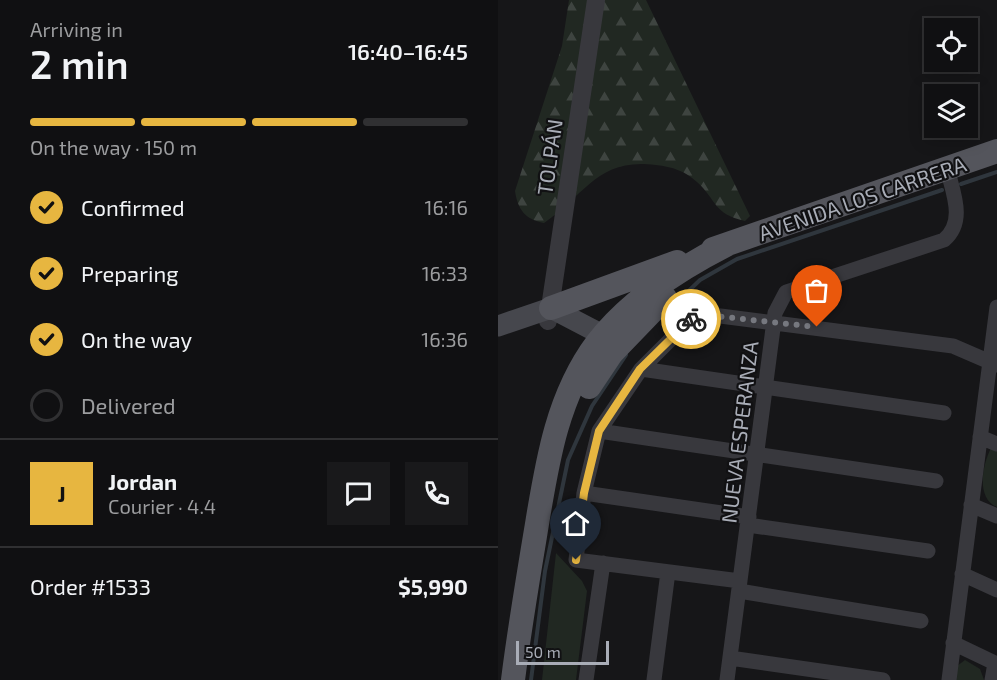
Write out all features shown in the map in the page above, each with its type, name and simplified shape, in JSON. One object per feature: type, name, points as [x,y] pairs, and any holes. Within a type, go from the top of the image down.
[{"type":"main road","name":"AVENIDA LOS CARRERA","points":[[544,315],[726,244],[997,151]]},
{"type":"main road","points":[[513,680],[523,607],[560,451],[576,411],[608,345],[658,305],[726,244]]},
{"type":"main road","points":[[498,326],[544,315],[608,345]]},
{"type":"street","name":"TOLPÁN","points":[[544,315],[596,0]]},
{"type":"street","name":"NUEVA ESPERANZA","points":[[727,680],[774,321],[779,302],[786,292],[944,240],[954,232],[958,215],[947,168]]},
{"type":"street","points":[[949,680],[980,437],[993,363],[997,307]]},
{"type":"street","points":[[921,621],[668,572],[576,560],[584,493],[599,431],[640,369],[697,314],[774,321],[953,346],[993,363]]},
{"type":"street","points":[[640,369],[944,413]]},
{"type":"street","points":[[599,431],[936,481]]},
{"type":"street","points":[[980,437],[997,444]]},
{"type":"street","points":[[584,493],[928,551]]},
{"type":"street","points":[[971,505],[997,516]]},
{"type":"street","points":[[586,680],[603,563]]},
{"type":"street","points":[[654,680],[668,572]]},
{"type":"street","points":[[962,574],[997,590]]},
{"type":"street","points":[[953,643],[996,664],[992,680]]},
{"type":"street","points":[[730,658],[883,680]]},
{"type":"green space","points":[[569,0],[646,0],[750,216],[745,221],[721,210],[697,182],[683,172],[662,166],[636,164],[606,172],[544,223],[527,216],[520,208],[515,191],[562,46]]},
{"type":"green space","points":[[991,448],[997,451],[997,507],[986,497],[983,481],[983,472]]},
{"type":"green space","points":[[556,553],[582,581],[587,591],[576,680],[542,680]]},
{"type":"green space","points":[[965,660],[980,669],[984,680],[955,680],[957,666]]},
{"type":"waterway","points":[[961,184],[997,172]]},
{"type":"waterway","points":[[671,308],[700,280],[737,259],[942,190]]},
{"type":"waterway","points":[[531,680],[545,571],[568,460],[592,406],[626,355]]},
{"type":"way so far","points":[[691,319],[697,314],[817,327]]},
{"type":"route","points":[[576,560],[584,493],[599,431],[640,369],[691,319]]}]
